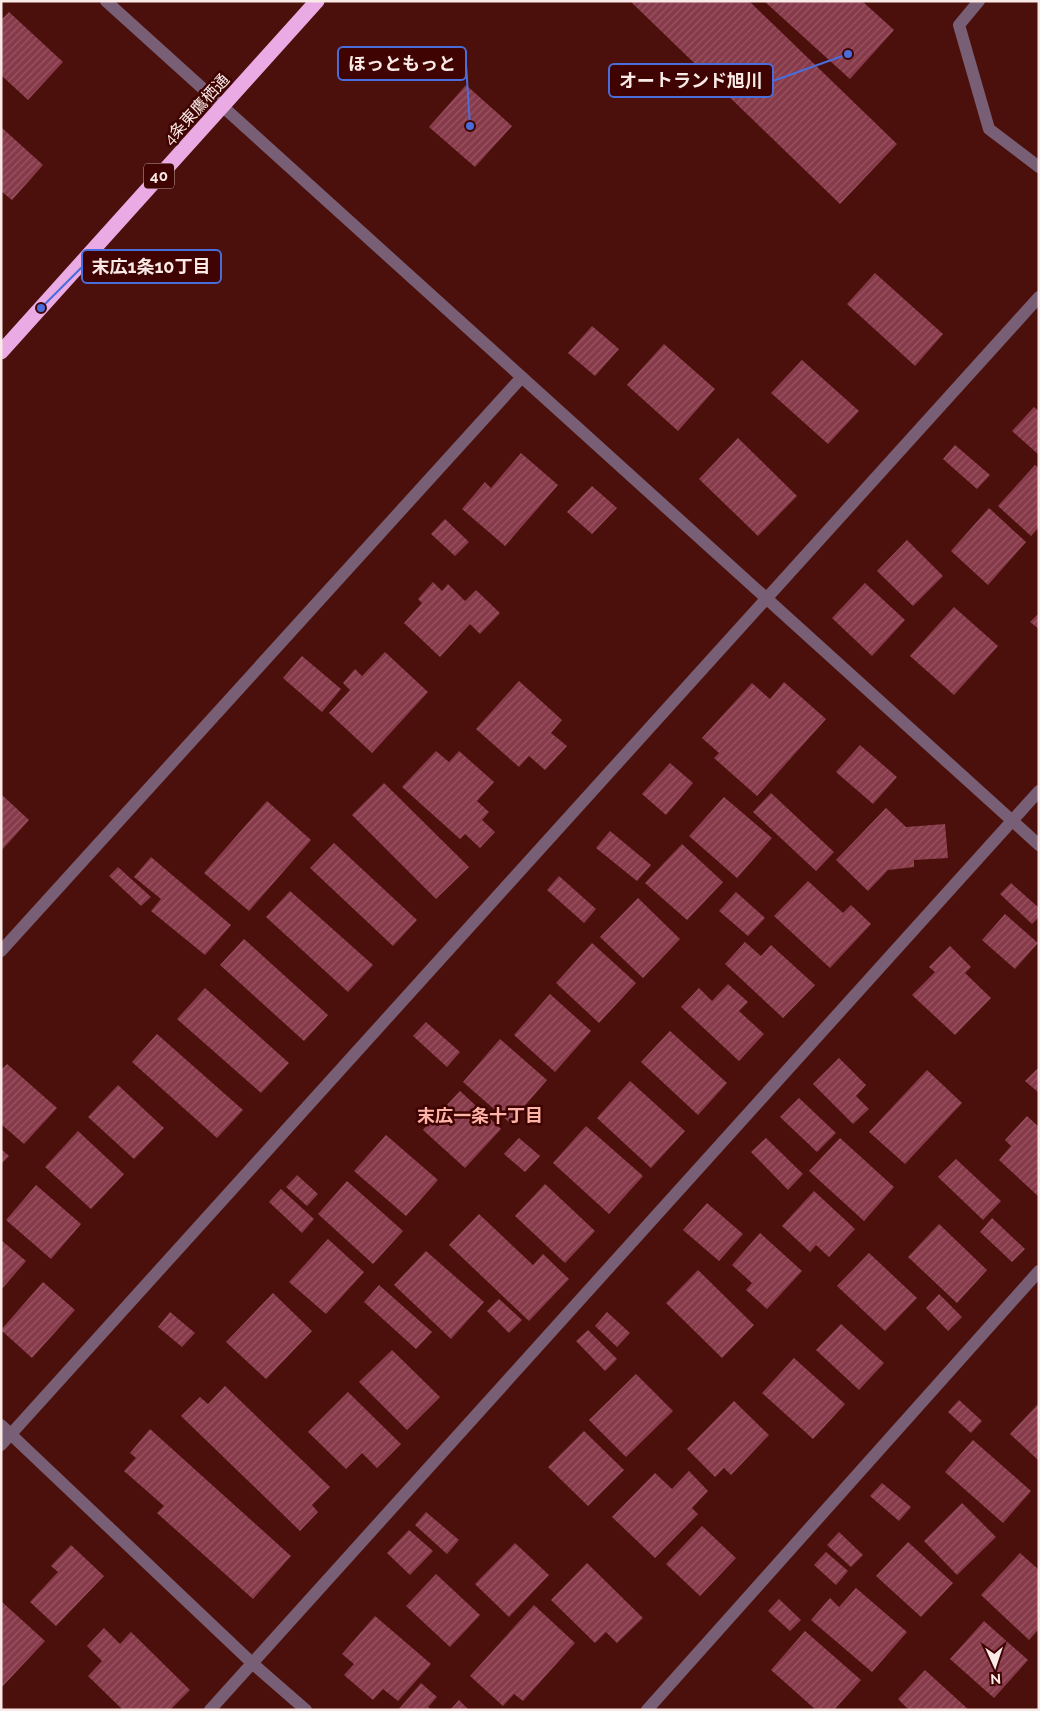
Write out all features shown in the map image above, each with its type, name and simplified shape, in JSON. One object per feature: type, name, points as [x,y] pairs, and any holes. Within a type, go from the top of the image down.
[{"type":"highway","name":"4条東鷹栖通","points":[[1,352],[317,1]]},
{"type":"street","points":[[106,1],[1039,845]]},
{"type":"street","points":[[979,1],[959,26],[989,129],[1039,167]]},
{"type":"street","points":[[1,1445],[1039,296]]},
{"type":"street","points":[[1,951],[522,377]]},
{"type":"street","points":[[210,1710],[1039,791]]},
{"type":"street","points":[[647,1710],[1039,1271]]},
{"type":"street","points":[[1,1425],[252,1663],[306,1710]]},
{"type":"building","points":[[630,1],[749,1],[897,144],[840,204]]},
{"type":"building","points":[[764,1],[862,1],[894,30],[850,79]]},
{"type":"building","points":[[9,12],[63,62],[28,100],[1,75],[1,20]]},
{"type":"building","points":[[466,85],[512,126],[475,167],[429,127]]},
{"type":"building","points":[[1,127],[43,165],[12,200],[1,191]]},
{"type":"building","points":[[875,273],[943,334],[915,366],[847,304]]},
{"type":"building","points":[[592,326],[619,349],[595,376],[568,353]]},
{"type":"building","points":[[664,344],[715,389],[678,431],[627,385]]},
{"type":"building","points":[[802,360],[859,411],[828,444],[771,393]]},
{"type":"building","points":[[1034,407],[1039,411],[1039,455],[1012,431]]},
{"type":"building","points":[[738,438],[797,496],[758,536],[699,479]]},
{"type":"building","points":[[955,445],[990,475],[977,489],[943,459]]},
{"type":"building","points":[[521,453],[558,485],[505,546],[462,509],[485,482],[491,488]]},
{"type":"building","points":[[1035,465],[1039,468],[1039,527],[1031,536],[998,506]]},
{"type":"building","points":[[592,486],[617,508],[592,534],[567,512]]},
{"type":"building","points":[[989,508],[1026,542],[988,585],[951,551]]},
{"type":"building","points":[[445,519],[469,542],[455,556],[431,534]]},
{"type":"building","points":[[907,540],[943,576],[913,606],[877,571]]},
{"type":"building","points":[[433,582],[442,591],[448,584],[465,601],[476,590],[500,613],[480,634],[470,624],[440,657],[404,623],[422,603],[418,599]]},
{"type":"building","points":[[865,583],[905,620],[872,656],[832,618]]},
{"type":"building","points":[[954,607],[998,646],[954,695],[910,656]]},
{"type":"building","points":[[1039,613],[1039,629],[1030,622]]},
{"type":"building","points":[[385,652],[428,692],[372,753],[329,713],[350,690],[343,683],[355,669],[362,676]]},
{"type":"building","points":[[302,656],[341,689],[322,712],[283,678]]},
{"type":"building","points":[[519,681],[562,720],[551,733],[567,746],[545,770],[529,756],[519,767],[476,729]]},
{"type":"building","points":[[784,682],[826,719],[757,796],[714,758],[719,753],[702,738],[752,683],[770,699]]},
{"type":"building","points":[[860,745],[897,777],[873,804],[836,772]]},
{"type":"building","points":[[436,751],[449,762],[459,751],[494,782],[477,801],[489,812],[482,820],[495,832],[480,848],[465,834],[460,839],[402,787]]},
{"type":"building","points":[[670,763],[693,783],[666,815],[642,794]]},
{"type":"building","points":[[384,783],[469,867],[436,899],[352,815]]},
{"type":"building","points":[[771,793],[834,852],[816,871],[753,812]]},
{"type":"building","points":[[1,794],[29,820],[1,851]]},
{"type":"building","points":[[724,797],[772,838],[737,878],[689,836]]},
{"type":"building","points":[[267,801],[311,840],[249,911],[204,873]]},
{"type":"building","points":[[886,808],[906,827],[945,824],[948,858],[914,860],[914,867],[888,870],[868,891],[836,860]]},
{"type":"building","points":[[610,831],[651,865],[637,881],[596,848]]},
{"type":"building","points":[[334,843],[417,920],[393,946],[310,868]]},
{"type":"building","points":[[682,844],[723,882],[687,920],[645,883]]},
{"type":"building","points":[[151,857],[231,925],[205,955],[151,911],[161,899],[134,877]]},
{"type":"building","points":[[118,867],[151,897],[141,906],[109,876]]},
{"type":"building","points":[[559,876],[596,909],[584,923],[547,890]]},
{"type":"building","points":[[808,881],[843,913],[851,905],[871,924],[830,968],[774,916]]},
{"type":"building","points":[[1011,883],[1039,908],[1039,917],[1032,924],[1000,894]]},
{"type":"building","points":[[290,891],[373,965],[348,992],[266,917]]},
{"type":"building","points":[[736,892],[765,918],[748,936],[719,911]]},
{"type":"building","points":[[638,898],[680,939],[643,978],[600,937]]},
{"type":"building","points":[[1005,914],[1038,943],[1015,969],[982,940]]},
{"type":"building","points":[[244,939],[328,1015],[304,1041],[220,965]]},
{"type":"building","points":[[745,942],[761,956],[771,945],[815,985],[783,1018],[725,964]]},
{"type":"building","points":[[592,943],[636,983],[599,1023],[556,983]]},
{"type":"building","points":[[950,946],[971,967],[965,973],[991,998],[955,1035],[912,995],[935,972],[929,967]]},
{"type":"building","points":[[728,984],[748,1002],[739,1011],[764,1034],[739,1061],[681,1007],[699,988],[712,1001]]},
{"type":"building","points":[[205,988],[289,1063],[261,1093],[177,1019]]},
{"type":"building","points":[[550,994],[591,1031],[555,1072],[514,1035]]},
{"type":"building","points":[[426,1022],[460,1052],[447,1067],[413,1036]]},
{"type":"building","points":[[670,1031],[727,1083],[698,1115],[641,1062]]},
{"type":"building","points":[[157,1034],[243,1110],[217,1138],[132,1062]]},
{"type":"building","points":[[500,1039],[547,1080],[510,1123],[463,1082]]},
{"type":"building","points":[[839,1058],[866,1085],[856,1096],[869,1109],[853,1124],[813,1084]]},
{"type":"building","points":[[7,1064],[57,1108],[24,1144],[1,1124],[1,1070]]},
{"type":"building","points":[[1039,1067],[1039,1093],[1025,1081]]},
{"type":"building","points":[[927,1070],[962,1103],[905,1164],[869,1132]]},
{"type":"building","points":[[630,1081],[685,1131],[651,1168],[597,1118]]},
{"type":"building","points":[[118,1085],[164,1128],[134,1159],[88,1117]]},
{"type":"building","points":[[460,1091],[501,1129],[465,1168],[423,1130]]},
{"type":"building","points":[[799,1098],[836,1133],[817,1152],[780,1117]]},
{"type":"building","points":[[1027,1116],[1039,1127],[1039,1197],[999,1160],[1011,1146],[1005,1140]]},
{"type":"building","points":[[586,1126],[643,1176],[609,1214],[553,1163]]},
{"type":"building","points":[[78,1131],[124,1174],[91,1209],[45,1167]]},
{"type":"building","points":[[386,1135],[438,1180],[406,1216],[354,1171]]},
{"type":"building","points":[[519,1138],[540,1156],[525,1172],[504,1154]]},
{"type":"building","points":[[766,1138],[803,1174],[788,1190],[751,1152]]},
{"type":"building","points":[[840,1138],[894,1187],[864,1221],[809,1171]]},
{"type":"building","points":[[1,1149],[9,1156],[1,1164]]},
{"type":"building","points":[[956,1159],[1001,1201],[983,1220],[938,1177]]},
{"type":"building","points":[[297,1175],[318,1194],[307,1206],[286,1187]]},
{"type":"building","points":[[347,1181],[403,1231],[373,1264],[318,1214]]},
{"type":"building","points":[[545,1184],[595,1231],[565,1263],[515,1216]]},
{"type":"building","points":[[36,1185],[81,1224],[51,1259],[6,1220]]},
{"type":"building","points":[[281,1189],[314,1219],[302,1233],[269,1202]]},
{"type":"building","points":[[814,1191],[855,1229],[829,1257],[816,1245],[810,1252],[782,1226]]},
{"type":"building","points":[[707,1203],[743,1234],[719,1261],[683,1230]]},
{"type":"building","points":[[479,1214],[533,1265],[543,1254],[569,1279],[529,1321],[449,1245]]},
{"type":"building","points":[[992,1218],[1025,1249],[1012,1262],[980,1232]]},
{"type":"building","points":[[939,1224],[987,1270],[957,1303],[908,1257]]},
{"type":"building","points":[[760,1233],[802,1271],[767,1309],[746,1290],[752,1283],[732,1265]]},
{"type":"building","points":[[328,1239],[364,1272],[326,1314],[289,1282]]},
{"type":"building","points":[[1,1240],[26,1261],[1,1290]]},
{"type":"building","points":[[426,1251],[484,1302],[451,1339],[394,1285]]},
{"type":"building","points":[[869,1253],[917,1298],[885,1331],[837,1286]]},
{"type":"building","points":[[698,1270],[754,1325],[722,1358],[666,1303]]},
{"type":"building","points":[[43,1282],[75,1310],[32,1358],[1,1330]]},
{"type":"building","points":[[379,1285],[432,1332],[416,1349],[364,1302]]},
{"type":"building","points":[[273,1293],[312,1331],[266,1379],[226,1342]]},
{"type":"building","points":[[939,1294],[962,1317],[948,1331],[926,1308]]},
{"type":"building","points":[[499,1299],[522,1320],[509,1333],[487,1311]]},
{"type":"building","points":[[170,1312],[195,1333],[182,1347],[158,1327]]},
{"type":"building","points":[[607,1312],[630,1333],[617,1347],[595,1326]]},
{"type":"building","points":[[841,1324],[884,1363],[859,1390],[816,1350]]},
{"type":"building","points":[[588,1330],[617,1359],[605,1371],[576,1341]]},
{"type":"building","points":[[392,1350],[440,1397],[407,1430],[359,1382]]},
{"type":"building","points":[[794,1358],[845,1404],[813,1439],[762,1393]]},
{"type":"building","points":[[636,1374],[673,1411],[626,1457],[589,1420]]},
{"type":"building","points":[[225,1386],[330,1487],[312,1505],[318,1512],[300,1531],[181,1416],[200,1397],[208,1404]]},
{"type":"building","points":[[348,1392],[401,1444],[377,1468],[362,1453],[346,1469],[308,1432]]},
{"type":"building","points":[[959,1400],[982,1421],[971,1433],[948,1412]]},
{"type":"building","points":[[734,1401],[769,1435],[731,1475],[724,1468],[715,1477],[687,1449]]},
{"type":"building","points":[[1039,1403],[1039,1461],[1010,1434]]},
{"type":"building","points":[[150,1429],[291,1556],[253,1599],[157,1513],[164,1506],[124,1471],[136,1458],[130,1453]]},
{"type":"building","points":[[584,1431],[624,1470],[588,1506],[548,1467]]},
{"type":"building","points":[[973,1440],[1031,1491],[1003,1523],[945,1472]]},
{"type":"building","points":[[689,1471],[708,1491],[692,1508],[698,1514],[655,1558],[612,1517],[655,1473],[672,1489]]},
{"type":"building","points":[[882,1483],[911,1507],[899,1521],[870,1496]]},
{"type":"building","points":[[962,1503],[996,1537],[957,1575],[924,1541]]},
{"type":"building","points":[[426,1512],[459,1540],[447,1554],[415,1525]]},
{"type":"building","points":[[702,1526],[736,1558],[700,1596],[666,1564]]},
{"type":"building","points":[[409,1530],[433,1551],[410,1575],[387,1553]]},
{"type":"building","points":[[839,1532],[863,1555],[851,1567],[827,1545]]},
{"type":"building","points":[[908,1542],[953,1583],[921,1617],[876,1576]]},
{"type":"building","points":[[515,1543],[549,1575],[509,1617],[475,1584]]},
{"type":"building","points":[[71,1545],[104,1576],[56,1626],[30,1602],[58,1572],[51,1566]]},
{"type":"building","points":[[826,1552],[848,1571],[836,1585],[814,1565]]},
{"type":"building","points":[[1020,1553],[1039,1570],[1039,1629],[1029,1640],[981,1595]]},
{"type":"building","points":[[587,1563],[643,1618],[617,1643],[606,1632],[595,1643],[551,1600]]},
{"type":"building","points":[[436,1574],[480,1615],[450,1647],[406,1606]]},
{"type":"building","points":[[856,1588],[907,1632],[872,1672],[811,1620],[830,1598],[839,1607]]},
{"type":"building","points":[[779,1599],[801,1620],[790,1631],[768,1611]]},
{"type":"building","points":[[1,1601],[45,1641],[1,1688]]},
{"type":"building","points":[[534,1605],[575,1643],[523,1701],[514,1694],[503,1706],[470,1676]]},
{"type":"building","points":[[375,1616],[431,1664],[398,1701],[383,1689],[373,1700],[344,1675],[354,1664],[342,1654]]},
{"type":"building","points":[[984,1621],[1028,1660],[994,1698],[950,1659]]},
{"type":"building","points":[[104,1628],[120,1644],[131,1632],[190,1690],[170,1710],[123,1710],[88,1676],[102,1661],[87,1646]]},
{"type":"building","points":[[805,1631],[861,1680],[834,1710],[816,1710],[771,1670]]},
{"type":"building","points":[[925,1670],[969,1710],[909,1710],[898,1699]]},
{"type":"building","points":[[421,1683],[437,1697],[428,1707],[432,1710],[398,1710]]},
{"type":"building","points":[[459,1700],[469,1710],[450,1710]]},
{"type":"place","name":"オートランド旭川","points":[[848,54]]},
{"type":"place","name":"ほっともっと","points":[[470,126]]},
{"type":"place","name":"末広1条10丁目","points":[[41,308]]},
{"type":"district","name":"末広一条十丁目","points":[[480,1116]]}]
